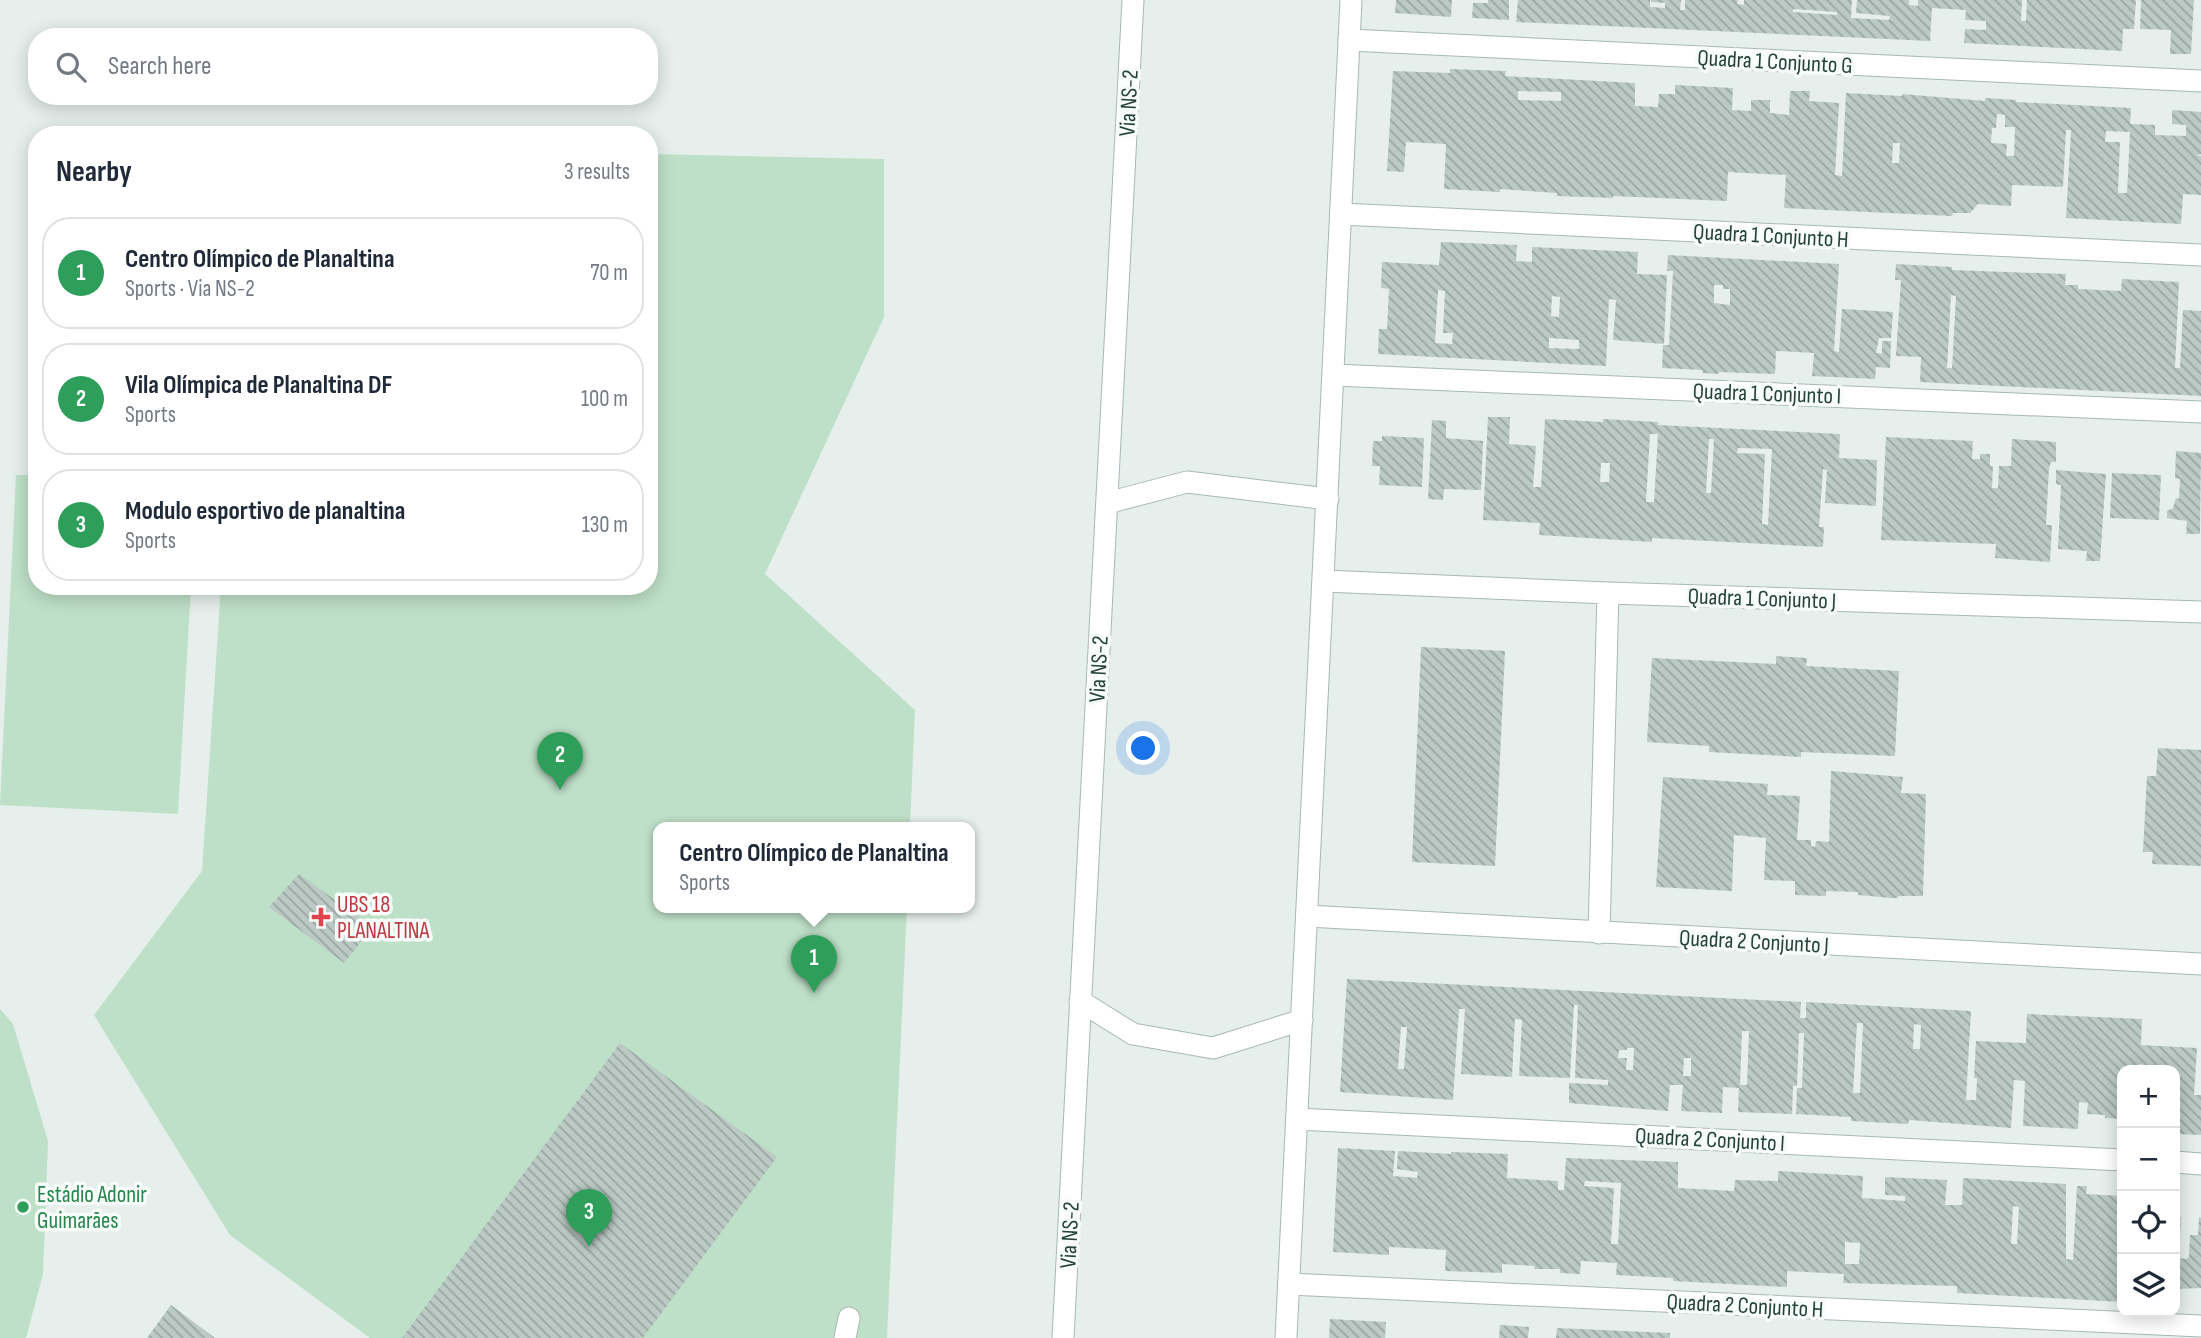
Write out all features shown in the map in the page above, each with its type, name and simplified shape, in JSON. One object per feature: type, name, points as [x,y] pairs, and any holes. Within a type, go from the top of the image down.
[{"type":"street","name":"Via NS-2","points":[[1063,1338],[1133,0]]},
{"type":"street","points":[[1286,1338],[1351,0]]},
{"type":"street","name":"Quadra 1 Conjunto G","points":[[1349,40],[2201,82]]},
{"type":"street","name":"Quadra 1 Conjunto H","points":[[1341,215],[2201,255]]},
{"type":"street","name":"Quadra 1 Conjunto I","points":[[1334,375],[2201,412]]},
{"type":"street","points":[[1107,503],[1187,481],[1328,499]]},
{"type":"street","name":"Quadra 1 Conjunto J","points":[[1324,581],[2201,612]]},
{"type":"street","points":[[1599,933],[1608,593]]},
{"type":"street","name":"Quadra 2 Conjunto J","points":[[1307,916],[2201,964]]},
{"type":"street","points":[[1080,1001],[1133,1034],[1213,1048],[1302,1020]]},
{"type":"street","name":"Quadra 2 Conjunto I","points":[[1297,1119],[2117,1160]]},
{"type":"street","points":[[2180,1163],[2201,1164]]},
{"type":"street","name":"Quadra 2 Conjunto H","points":[[1289,1284],[2201,1326]]},
{"type":"green space","points":[[658,154],[884,159],[884,317],[765,574],[915,710],[910,822],[653,822],[653,913],[907,913],[887,1338],[370,1338],[230,1235],[94,1015],[202,871],[220,595],[658,595]]},
{"type":"green space","points":[[16,475],[28,475],[28,595],[190,595],[178,814],[0,805]]},
{"type":"green space","name":"Estádio Adonir Guimarães","points":[[0,1009],[13,1024],[48,1141],[43,1274],[26,1338],[0,1338]]},
{"type":"building","points":[[1396,0],[1452,0],[1451,17],[1395,13]]},
{"type":"building","points":[[1488,0],[1509,0],[1509,20],[1472,18],[1473,3],[1488,3]]},
{"type":"building","points":[[1518,0],[1650,0],[1650,7],[1665,8],[1665,3],[1651,0],[1681,0],[1680,10],[1685,10],[1685,0],[1738,0],[1737,4],[1744,5],[1744,0],[1852,0],[1851,18],[1889,20],[1890,16],[1856,13],[1857,0],[1909,0],[1909,5],[1918,6],[1918,0],[2022,0],[2021,21],[2026,21],[2027,0],[2136,0],[2134,29],[2123,29],[2122,51],[1964,43],[1965,29],[1986,30],[1986,21],[1965,20],[1966,10],[1932,8],[1930,41],[1516,22]],"holes":[[[1793,9],[1837,12],[1837,15],[1793,12]]]},
{"type":"building","points":[[2141,0],[2194,0],[2191,54],[2170,54],[2171,30],[2140,29]]},
{"type":"building","points":[[1450,69],[1506,71],[1505,76],[1635,83],[1635,106],[1658,107],[1659,94],[1675,94],[1675,85],[1733,88],[1732,110],[1751,111],[1751,100],[1770,100],[1770,113],[1789,115],[1790,91],[1810,91],[1809,101],[1839,103],[1835,175],[1842,176],[1846,93],[1902,94],[1985,101],[1985,98],[2131,108],[2130,124],[2155,125],[2155,135],[2186,136],[2186,125],[2172,124],[2172,110],[2201,112],[2201,154],[2197,156],[2201,156],[2201,195],[2183,194],[2181,224],[2066,218],[2071,130],[2066,130],[2063,187],[2012,185],[2011,206],[1978,204],[1970,213],[1953,213],[1952,216],[1784,208],[1786,175],[1728,172],[1727,201],[1556,196],[1557,193],[1500,189],[1500,192],[1444,189],[1446,144],[1406,142],[1404,172],[1387,171],[1393,71],[1450,73]],"holes":[[[1518,91],[1561,92],[1561,101],[1518,100]],[[1997,114],[2005,115],[2005,127],[2015,127],[2014,156],[2006,156],[2007,144],[1991,143],[1992,128],[1996,128]],[[2106,131],[2130,132],[2127,193],[2118,193],[2120,142],[2105,142]],[[1893,143],[1900,143],[1899,163],[1892,163]]]},
{"type":"building","points":[[1441,242],[1517,245],[1516,261],[1532,262],[1532,247],[1638,252],[1637,274],[1667,275],[1664,344],[1613,340],[1616,300],[1609,299],[1606,366],[1378,354],[1379,329],[1387,329],[1389,289],[1381,288],[1382,262],[1439,265]],"holes":[[[1438,290],[1445,291],[1443,333],[1453,333],[1452,344],[1435,343]],[[1552,296],[1560,297],[1559,317],[1551,316]],[[1549,338],[1579,340],[1579,349],[1549,348]]]},
{"type":"building","points":[[1668,255],[1839,264],[1834,351],[1839,352],[1842,309],[1893,312],[1891,338],[1879,338],[1876,353],[1882,354],[1882,341],[1891,341],[1890,368],[1876,367],[1875,379],[1812,376],[1814,353],[1776,351],[1775,374],[1718,374],[1702,373],[1703,370],[1662,368],[1663,345],[1669,345],[1673,271],[1667,271]],"holes":[[[1714,285],[1723,285],[1723,289],[1730,289],[1730,305],[1714,303]]]},
{"type":"building","points":[[1896,264],[1952,267],[1952,270],[2066,274],[2065,285],[2078,285],[2078,289],[2121,291],[2122,279],[2179,282],[2175,368],[2180,368],[2183,310],[2201,311],[2201,396],[1920,382],[1921,357],[1896,356],[1901,280],[1895,280]],"holes":[[[1951,295],[1956,296],[1952,368],[1947,368]]]},
{"type":"building","points":[[1488,417],[1510,417],[1509,444],[1536,446],[1533,487],[1541,487],[1545,419],[1603,422],[1603,419],[1658,422],[1658,425],[1840,434],[1839,458],[1877,460],[1876,506],[1825,503],[1827,470],[1823,469],[1819,527],[1824,527],[1823,547],[1652,538],[1652,542],[1539,535],[1540,523],[1483,520]],"holes":[[[1650,434],[1658,434],[1654,502],[1646,502]],[[1709,439],[1714,439],[1711,493],[1706,493]],[[1738,448],[1772,449],[1768,525],[1762,524],[1765,454],[1737,453]],[[1601,463],[1610,463],[1609,482],[1600,482]]]},
{"type":"building","points":[[1432,420],[1446,421],[1446,438],[1483,441],[1481,490],[1444,489],[1443,500],[1428,499]]},
{"type":"building","points":[[1382,436],[1424,438],[1422,487],[1379,485],[1380,466],[1372,466],[1373,441],[1382,441]]},
{"type":"building","points":[[1886,437],[1973,441],[1972,459],[1980,459],[1980,454],[1990,454],[1990,466],[1993,466],[1992,488],[1998,488],[1999,466],[2011,466],[2012,439],[2056,442],[2056,462],[2051,462],[2049,468],[2046,525],[2052,525],[2050,562],[1995,558],[1996,544],[1881,540]]},
{"type":"building","points":[[2176,451],[2201,453],[2200,534],[2186,534],[2187,521],[2167,518],[2167,511],[2173,508],[2176,498],[2179,499],[2180,479],[2175,478]]},
{"type":"building","points":[[2056,470],[2106,474],[2100,561],[2086,561],[2087,551],[2058,549],[2061,485],[2056,484]]},
{"type":"building","points":[[2112,473],[2161,475],[2159,520],[2110,518]]},
{"type":"building","points":[[1421,647],[1505,651],[1495,866],[1412,862]]},
{"type":"building","points":[[1776,656],[1807,658],[1806,666],[1899,671],[1895,756],[1801,752],[1801,757],[1709,752],[1709,746],[1647,742],[1652,658],[1776,664]]},
{"type":"building","points":[[2158,748],[2201,750],[2201,866],[2152,864],[2153,852],[2143,852],[2147,776],[2156,776]]},
{"type":"building","points":[[1831,771],[1903,777],[1901,793],[1926,794],[1923,896],[1891,898],[1858,895],[1858,892],[1826,891],[1826,896],[1795,895],[1795,881],[1764,880],[1766,838],[1734,835],[1732,891],[1656,887],[1663,777],[1768,784],[1767,795],[1800,796],[1797,840],[1811,840],[1811,846],[1815,847],[1816,841],[1829,842]]},
{"type":"building","name":"UBS 18 PLANALTINA","points":[[299,874],[373,927],[344,963],[269,907]]},
{"type":"building","points":[[1347,979],[1801,1002],[1800,1018],[1806,1018],[1806,1002],[1971,1011],[1966,1100],[1976,1100],[1976,1041],[2026,1043],[2027,1014],[2142,1019],[2141,1045],[2197,1048],[2194,1095],[2201,1095],[2201,1135],[2180,1134],[2180,1065],[2117,1065],[2117,1119],[2087,1114],[2088,1103],[2079,1102],[2078,1129],[2023,1126],[2025,1081],[2014,1080],[2011,1128],[1909,1120],[1908,1124],[1851,1121],[1851,1117],[1796,1114],[1797,1088],[1802,1088],[1804,1033],[1799,1033],[1797,1086],[1793,1086],[1792,1114],[1738,1112],[1739,1088],[1723,1087],[1722,1113],[1681,1111],[1683,1085],[1670,1085],[1668,1111],[1569,1103],[1569,1083],[1608,1085],[1608,1080],[1575,1078],[1578,1005],[1574,1005],[1570,1078],[1519,1076],[1522,1020],[1515,1019],[1512,1077],[1461,1074],[1465,1009],[1459,1009],[1453,1100],[1340,1092]],"holes":[[[1857,1023],[1863,1023],[1860,1093],[1853,1093]],[[1914,1024],[1921,1025],[1920,1049],[1913,1049]],[[1401,1027],[1407,1027],[1404,1069],[1398,1069]],[[1742,1031],[1749,1031],[1747,1085],[1740,1085]],[[1634,1048],[1633,1070],[1626,1070],[1627,1058],[1618,1058],[1619,1050]],[[1684,1058],[1691,1058],[1691,1076],[1683,1076]]]},
{"type":"building","points":[[620,1043],[777,1157],[643,1338],[402,1338]]},
{"type":"building","points":[[1338,1148],[1395,1151],[1393,1176],[1417,1178],[1418,1172],[1397,1169],[1398,1151],[1508,1154],[1507,1178],[1558,1181],[1558,1190],[1564,1190],[1566,1158],[1678,1162],[1678,1188],[1734,1191],[1735,1180],[1778,1181],[1778,1171],[1863,1176],[1862,1198],[1905,1201],[1905,1196],[1885,1195],[1885,1177],[1947,1180],[1945,1205],[1962,1205],[1963,1178],[2066,1184],[2066,1259],[2073,1260],[2077,1186],[2087,1186],[2086,1194],[2117,1196],[2117,1302],[1957,1293],[1957,1286],[1843,1283],[1844,1274],[1787,1271],[1787,1287],[1673,1281],[1673,1278],[1616,1275],[1617,1263],[1581,1261],[1580,1274],[1560,1273],[1560,1269],[1534,1269],[1535,1266],[1502,1264],[1502,1273],[1445,1271],[1446,1250],[1389,1247],[1389,1255],[1333,1252]],"holes":[[[1585,1181],[1621,1183],[1618,1244],[1611,1244],[1614,1188],[1584,1186]],[[2013,1206],[2019,1207],[2017,1244],[2011,1244]],[[1845,1242],[1860,1243],[1859,1264],[1845,1264]]]},
{"type":"building","points":[[2199,1217],[2201,1218],[2201,1288],[2180,1289],[2180,1258],[2189,1257],[2190,1235],[2198,1235]]},
{"type":"building","points":[[171,1305],[215,1338],[147,1338]]},
{"type":"building","points":[[1330,1319],[1386,1322],[1385,1338],[1329,1338]]},
{"type":"building","points":[[1500,1325],[1529,1327],[1528,1338],[1499,1338]]},
{"type":"building","points":[[1557,1328],[1670,1333],[1670,1338],[1556,1338]]},
{"type":"place","name":"Vila Olímpica de Planaltina DF","points":[[560,790]]},
{"type":"place","name":"UBS 18 PLANALTINA","points":[[321,917]]},
{"type":"place","name":"Centro Olímpico de Planaltina","points":[[814,993]]},
{"type":"place","name":"Estádio Adonir Guimarães","points":[[23,1207]]},
{"type":"place","name":"Modulo esportivo de planaltina","points":[[589,1247]]}]
